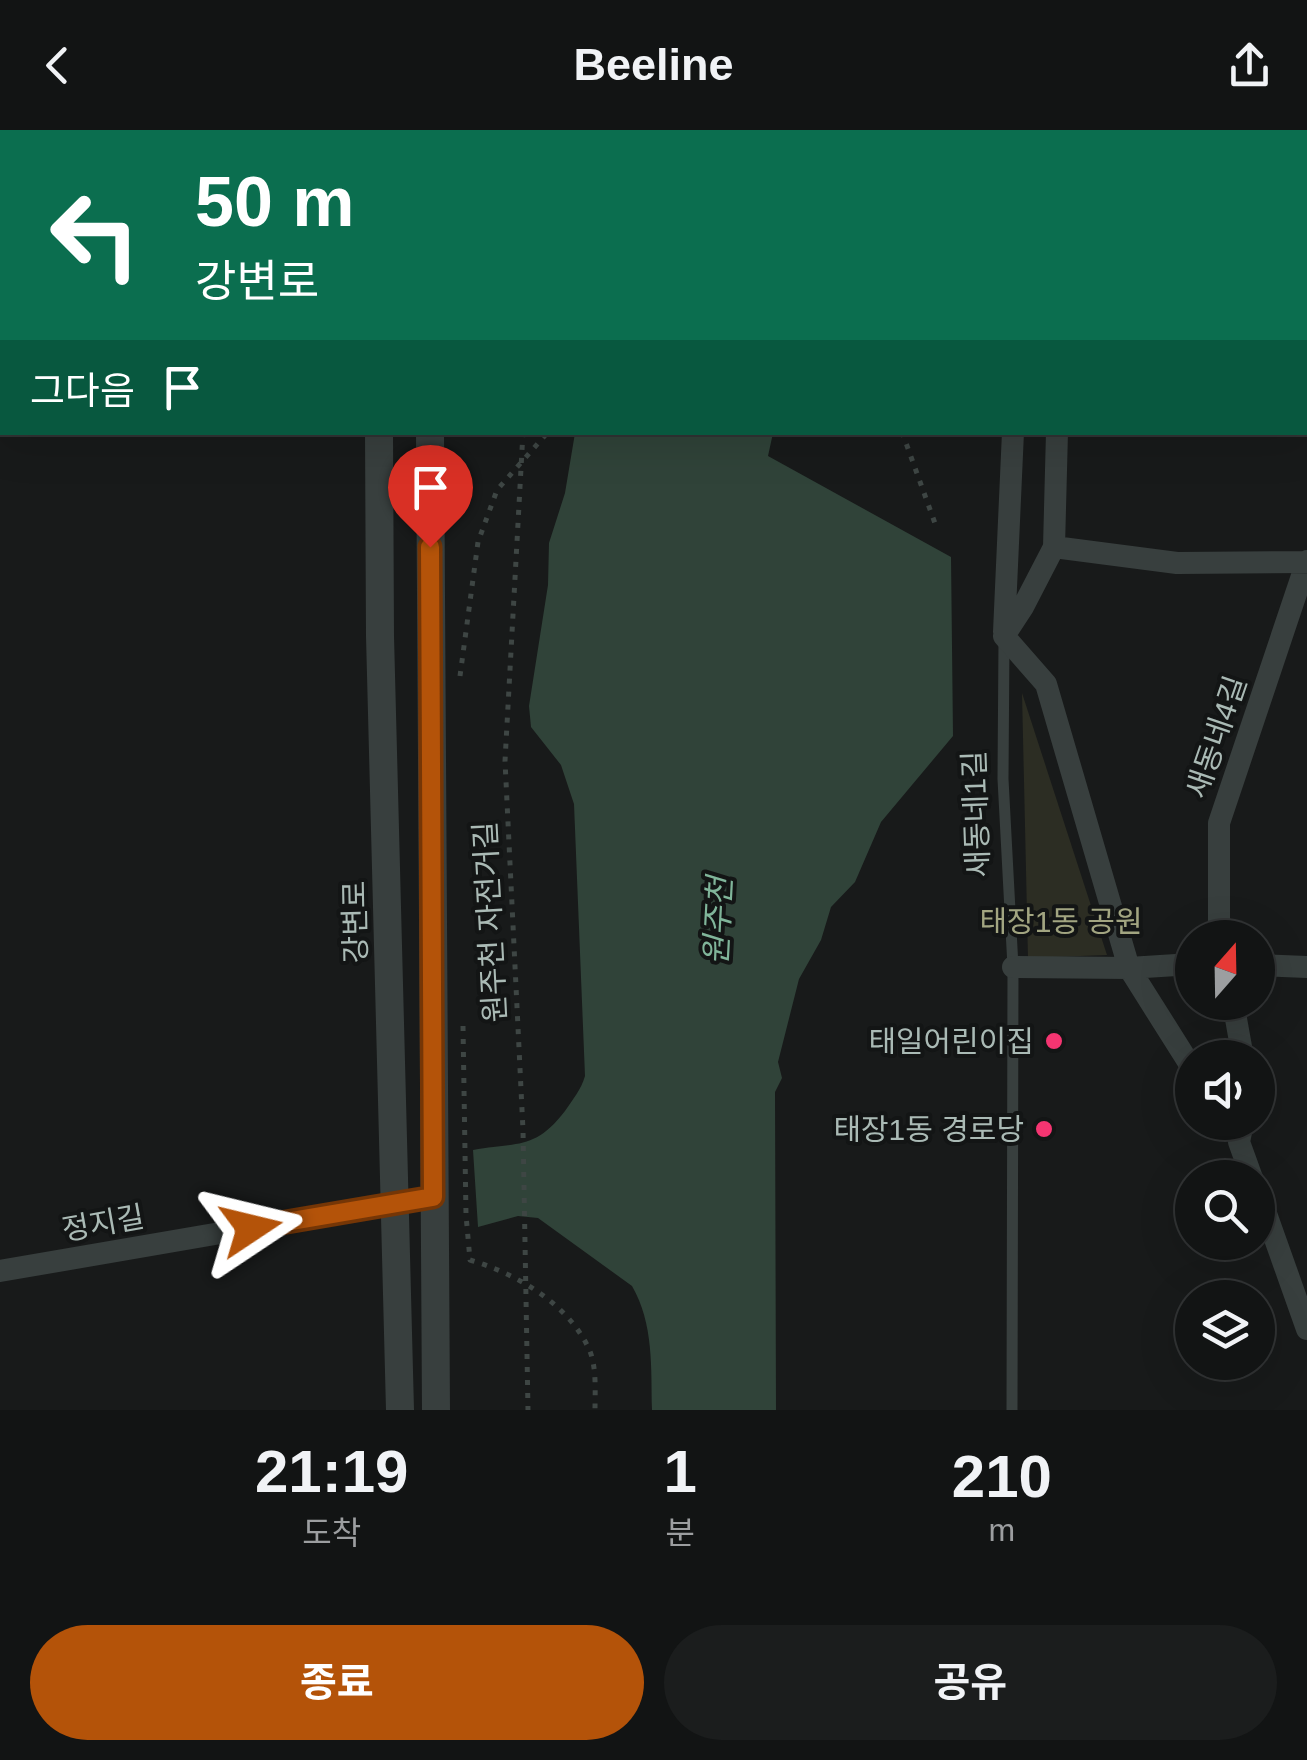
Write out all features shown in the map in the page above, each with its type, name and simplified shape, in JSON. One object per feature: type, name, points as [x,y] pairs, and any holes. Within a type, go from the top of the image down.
[{"type":"street","name":"강변로","points":[[379,435],[380,636],[400,1410]]},
{"type":"street","points":[[430,435],[436,1410]]},
{"type":"street","points":[[1014,435],[1004,636],[1046,684],[1129,968],[1175,1041]]},
{"type":"street","points":[[1004,636],[1054,547],[1058,435]]},
{"type":"street","points":[[1054,547],[1177,563],[1307,562]]},
{"type":"street","name":"새동네4길","points":[[1218,920],[1219,823],[1307,562]]},
{"type":"street","points":[[1013,967],[1175,965]]},
{"type":"street","points":[[1275,965],[1307,967]]},
{"type":"street","points":[[394,1204],[433,1197]]},
{"type":"street","name":"정지길","points":[[0,1271],[394,1204]]},
{"type":"street","points":[[1275,1239],[1307,1329]]},
{"type":"lane","name":"새동네1길","points":[[1004,636],[1002,779],[1013,967],[1012,1410]]},
{"type":"path","name":"원주천 자전거길","points":[[523,435],[505,761],[523,1130],[528,1410]]},
{"type":"path","points":[[459,688],[478,542],[497,490],[545,435]]},
{"type":"path","points":[[903,435],[936,526]]},
{"type":"path","points":[[463,1020],[470,1260],[504,1269],[552,1303],[590,1350],[595,1410]]},
{"type":"green space","name":"태장1동 공원","points":[[1022,693],[1107,955],[1028,958]]},
{"type":"water","name":"원주천","points":[[575,435],[773,435],[768,456],[951,557],[953,736],[881,822],[855,882],[831,907],[821,940],[799,979],[778,1062],[782,1078],[775,1092],[776,1410],[652,1410],[648,1331],[632,1286],[538,1218],[518,1216],[478,1227],[473,1150],[535,1138],[565,1111],[585,1076],[574,804],[561,765],[531,727],[529,706],[548,585],[549,543],[565,493]]},
{"type":"place","name":"태일어린이집","points":[[1054,1041]]},
{"type":"place","name":"태장1동 경로당","points":[[1044,1129]]},
{"type":"route","points":[[251,1228],[433,1197],[430,547]]}]
